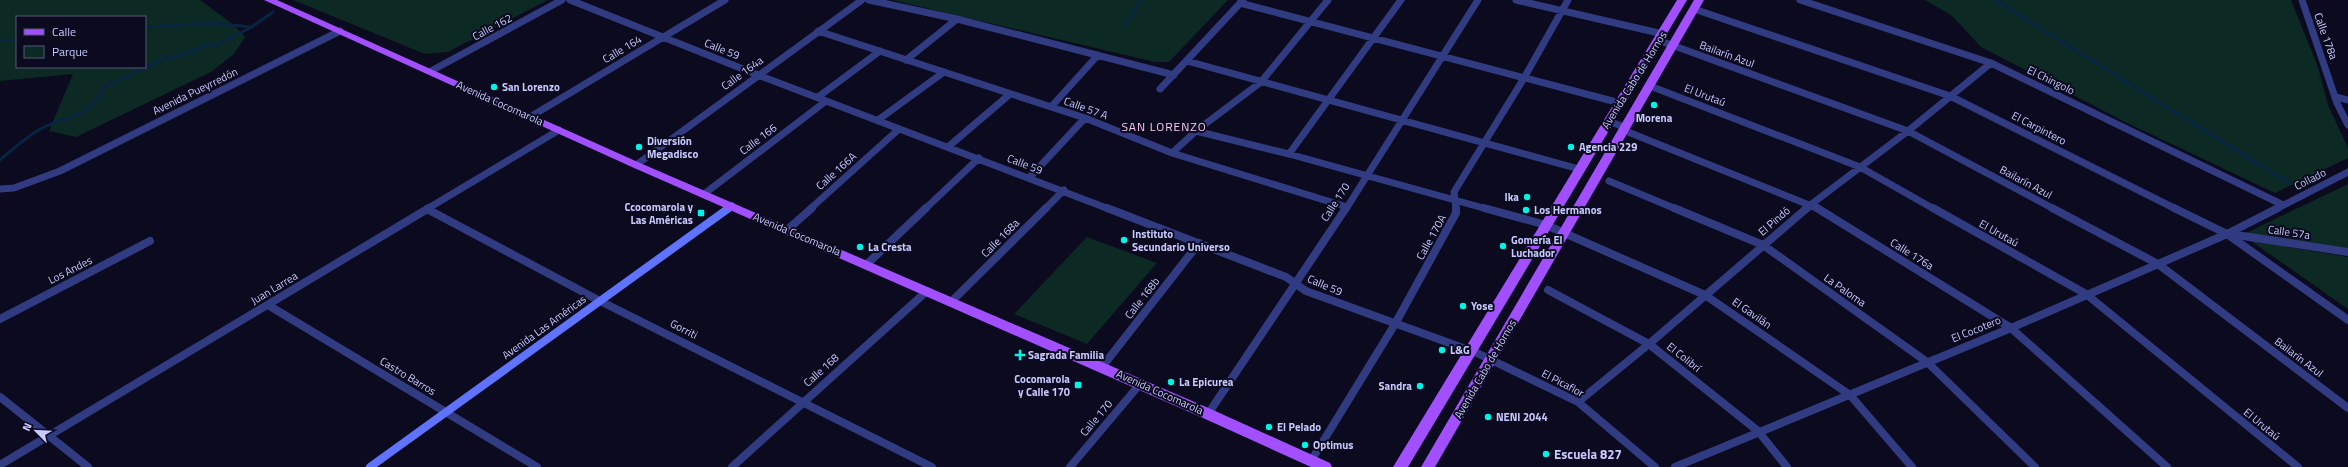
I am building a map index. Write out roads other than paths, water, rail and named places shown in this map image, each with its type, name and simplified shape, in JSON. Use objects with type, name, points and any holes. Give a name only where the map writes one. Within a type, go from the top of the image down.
[{"type":"main road","name":"Avenida Cocomarola","points":[[269,0],[431,71],[636,165],[1102,367],[1325,467]]},
{"type":"main road","name":"Avenida Cabo de Hornos","points":[[1400,467],[1682,0]]},
{"type":"main road","name":"Avenida Cabo de Hornos","points":[[1428,467],[1565,233],[1622,130],[1674,46],[1697,4]]},
{"type":"main road","name":"Avenida Las Américas","points":[[370,467],[732,206]]},
{"type":"street","name":"Calle 162","points":[[431,71],[562,0]]},
{"type":"street","name":"Calle 59","points":[[570,0],[758,75],[1030,177],[1199,243],[1286,278],[1306,290],[1470,351]]},
{"type":"street","name":"Calle 164","points":[[530,117],[724,0]]},
{"type":"street","name":"Calle 164a","points":[[636,165],[862,0]]},
{"type":"street","points":[[869,0],[957,19],[1174,75]]},
{"type":"street","points":[[1172,154],[1196,132],[1261,82],[1311,23],[1328,0]]},
{"type":"street","points":[[1289,154],[1329,100],[1371,39],[1402,0]]},
{"type":"street","name":"Calle 170","points":[[1208,414],[1347,207],[1443,58],[1478,0]]},
{"type":"street","name":"Bailarín Azul","points":[[1516,0],[1562,10],[1661,37],[1674,46],[1908,131],[2158,264],[2348,408]]},
{"type":"street","name":"Calle 170A","points":[[1311,460],[1395,324],[1456,213],[1454,192],[1524,78],[1568,0]]},
{"type":"street","name":"El Chingolo","points":[[1800,0],[1991,63],[2283,205]]},
{"type":"street","name":"Calle 178a","points":[[2302,0],[2336,97],[2348,125]]},
{"type":"street","points":[[1160,89],[1242,1],[1311,23],[1620,103]]},
{"type":"street","name":"El Carpintero","points":[[1697,4],[1950,96],[2227,234],[2348,320]]},
{"type":"street","points":[[906,60],[957,19]]},
{"type":"street","name":"Avenida Pueyrredón","points":[[0,189],[14,188],[60,171],[340,31]]},
{"type":"street","name":"Calle 57 A","points":[[818,32],[1085,118],[1172,154],[1347,207]]},
{"type":"street","points":[[818,97],[880,51]]},
{"type":"street","points":[[1051,107],[1098,55]]},
{"type":"street","points":[[1187,61],[1579,169]]},
{"type":"street","name":"El Pindó","points":[[1578,402],[1649,344],[1811,204],[1908,131],[1991,63]]},
{"type":"street","points":[[878,120],[944,72]]},
{"type":"street","name":"El Urutaú","points":[[1650,86],[1860,167],[2086,294],[2298,467]]},
{"type":"street","points":[[948,147],[1010,94]]},
{"type":"street","points":[[2336,97],[2348,100]]},
{"type":"street","name":"Calle 166","points":[[704,194],[826,101]]},
{"type":"street","points":[[1030,177],[1085,118]]},
{"type":"street","name":"Calle 176a","points":[[1609,121],[1621,126],[1622,130],[1811,204],[2010,328],[2167,467]]},
{"type":"street","name":"Calle 166A","points":[[787,230],[899,129]]},
{"type":"street","name":"Juan Larrea","points":[[0,465],[559,130]]},
{"type":"street","name":"El Gavilán","points":[[1196,132],[1289,154],[1546,224],[1705,295],[1850,395],[1912,467]]},
{"type":"street","points":[[866,265],[979,158]]},
{"type":"street","name":"Collado","points":[[2283,205],[2348,172]]},
{"type":"street","name":"La Paloma","points":[[1609,181],[1763,245],[1927,362],[2035,467]]},
{"type":"street","name":"Calle 168a","points":[[951,302],[1064,190]]},
{"type":"street","name":"El Cocotero","points":[[1675,467],[1758,431],[1850,395],[2010,328],[2227,234],[2283,205]]},
{"type":"street","name":"Gorriti","points":[[427,209],[600,301],[932,467]]},
{"type":"street","name":"Calle 57a","points":[[2227,234],[2348,252]]},
{"type":"street","name":"Los Andes","points":[[0,319],[150,241]]},
{"type":"street","name":"Calle 168b","points":[[1102,367],[1199,243]]},
{"type":"street","name":"El Colibrí","points":[[1548,290],[1649,344],[1758,431],[1787,467]]},
{"type":"street","name":"Calle 168","points":[[732,467],[927,291]]},
{"type":"street","name":"Castro Barros","points":[[268,305],[537,467]]},
{"type":"street","name":"El Picaflor","points":[[1470,351],[1578,402],[1655,467]]},
{"type":"street","name":"Calle 170","points":[[1070,467],[1140,384]]},
{"type":"street","points":[[0,397],[50,435],[88,467]]},
{"type":"waterway","points":[[1124,26],[1141,0]]},
{"type":"waterway","points":[[1995,0],[2289,183]]},
{"type":"waterway","points":[[146,67],[166,58],[176,57],[207,45],[216,45],[250,28],[273,12]]},
{"type":"waterway","points":[[146,27],[214,23],[250,27]]},
{"type":"waterway","points":[[0,41],[16,40]]},
{"type":"waterway","points":[[0,160],[37,131],[84,111],[92,106],[104,87],[145,68]]},
{"type":"place","name":"San Lorenzo","points":[[494,87]]},
{"type":"place","name":"Morena","points":[[1654,105]]},
{"type":"place","name":"Diversión Megadisco","points":[[639,147]]},
{"type":"place","name":"Agencia 229","points":[[1571,147]]},
{"type":"place","name":"Ika","points":[[1527,197]]},
{"type":"place","name":"Los Hermanos","points":[[1526,210]]},
{"type":"place","name":"Ccocomarola y Las Américas","points":[[701,213]]},
{"type":"place","name":"Instituto Secundario Universo","points":[[1124,240]]},
{"type":"place","name":"Gomería El Luchador","points":[[1503,246]]},
{"type":"place","name":"La Cresta","points":[[860,247]]},
{"type":"place","name":"Yose","points":[[1463,306]]},
{"type":"place","name":"L&G","points":[[1442,350]]},
{"type":"place","name":"Sagrada Familia","points":[[1020,355]]},
{"type":"place","name":"La Epicurea","points":[[1171,382]]},
{"type":"place","name":"Cocomarola y Calle 170","points":[[1078,385]]},
{"type":"place","name":"Sandra","points":[[1420,386]]},
{"type":"place","name":"NENI 2044","points":[[1488,417]]},
{"type":"place","name":"El Pelado","points":[[1269,427]]},
{"type":"place","name":"Optimus","points":[[1305,445]]},
{"type":"place","name":"Escuela 827","points":[[1546,454]]},
{"type":"district","name":"SAN LORENZO","points":[[1164,126]]}]
